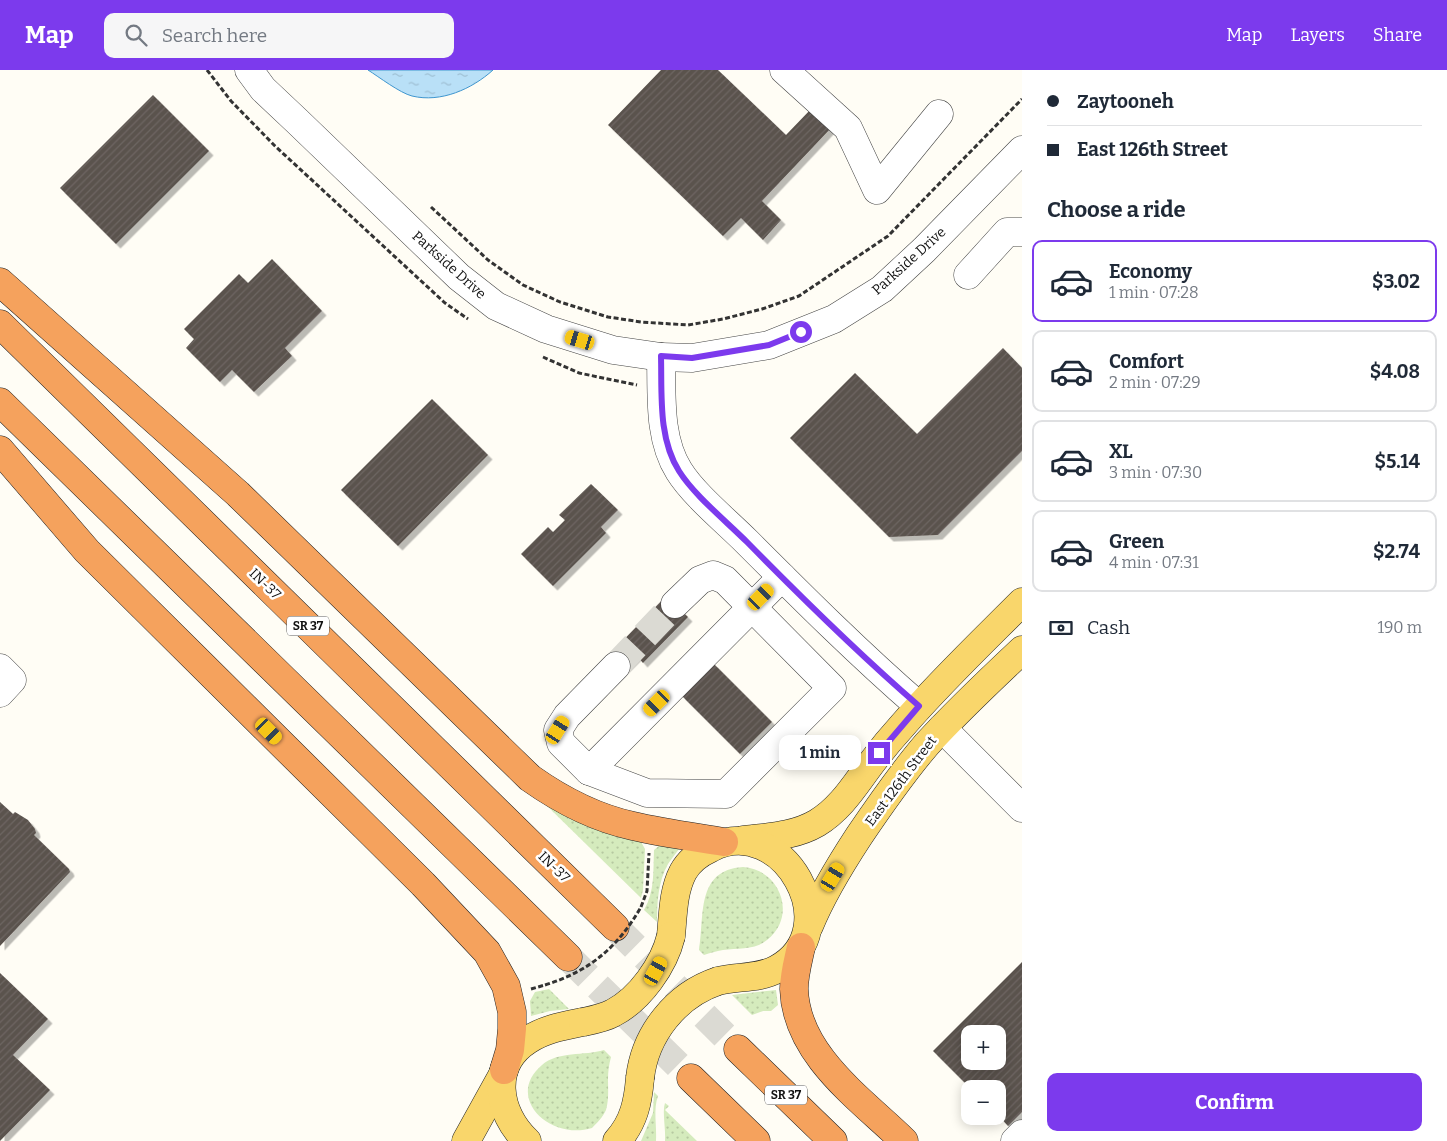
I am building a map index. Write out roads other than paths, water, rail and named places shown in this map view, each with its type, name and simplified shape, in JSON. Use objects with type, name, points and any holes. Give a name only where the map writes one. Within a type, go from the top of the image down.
[{"type":"highway","points":[[0,282],[238,494],[530,778],[568,802],[589,812],[632,826],[734,841]]},
{"type":"highway","name":"IN-37","points":[[0,324],[615,927]]},
{"type":"highway","points":[[0,402],[568,957]]},
{"type":"highway","points":[[0,450],[87,551],[416,877],[486,952],[506,986],[512,1012],[510,1043],[503,1072]]},
{"type":"highway","points":[[804,939],[794,988],[802,1028],[812,1046],[839,1079],[904,1141]]},
{"type":"highway","name":"SR 37","points":[[738,1049],[833,1141]]},
{"type":"highway","points":[[691,1078],[756,1141]]},
{"type":"main road","points":[[466,1141],[511,1057],[528,1041],[552,1028],[583,1022],[614,1012],[639,992],[650,980],[664,956],[671,936],[674,902],[682,873],[694,858],[708,849],[734,841],[791,834],[809,828],[822,820],[850,794],[886,745],[919,706],[1022,602]]},
{"type":"main road","name":"East 126th Street","points":[[804,939],[824,893],[894,787],[942,728],[1022,650]]},
{"type":"main road","points":[[617,1141],[626,1130],[635,1110],[646,1048],[664,1020],[690,995],[702,987],[734,977],[753,976],[771,972],[792,958],[804,939],[808,907],[806,895],[797,875],[784,861],[763,847],[734,841]]},
{"type":"main road","points":[[503,1072],[502,1096],[504,1108],[515,1129],[526,1141]]},
{"type":"street","name":"Parkside Drive","points":[[250,70],[263,89],[459,277],[496,306],[546,329],[613,350],[661,356],[692,358],[769,345],[834,319],[882,289],[924,250],[1022,150]]},
{"type":"street","points":[[784,70],[848,128],[877,190],[939,114]]},
{"type":"street","points":[[968,274],[1007,232],[1022,232]]},
{"type":"street","points":[[661,356],[662,417],[668,445],[679,471],[698,493],[782,577],[919,706]]},
{"type":"street","points":[[616,666],[567,716],[558,730],[561,744],[590,771],[646,793],[726,794],[832,688],[725,580],[713,575],[700,580],[676,604]]},
{"type":"street","points":[[590,771],[782,577]]},
{"type":"street","points":[[0,668],[12,680],[0,693]]},
{"type":"street","points":[[942,728],[1022,808]]},
{"type":"street","points":[[1015,1141],[1022,1134]]},
{"type":"water","points":[[368,70],[493,70],[476,83],[456,93],[434,98],[423,98],[402,92]]},
{"type":"tunnel","points":[[616,666],[675,604]]},
{"type":"tunnel","points":[[615,927],[738,1049]]},
{"type":"tunnel","points":[[568,957],[691,1078]]}]
